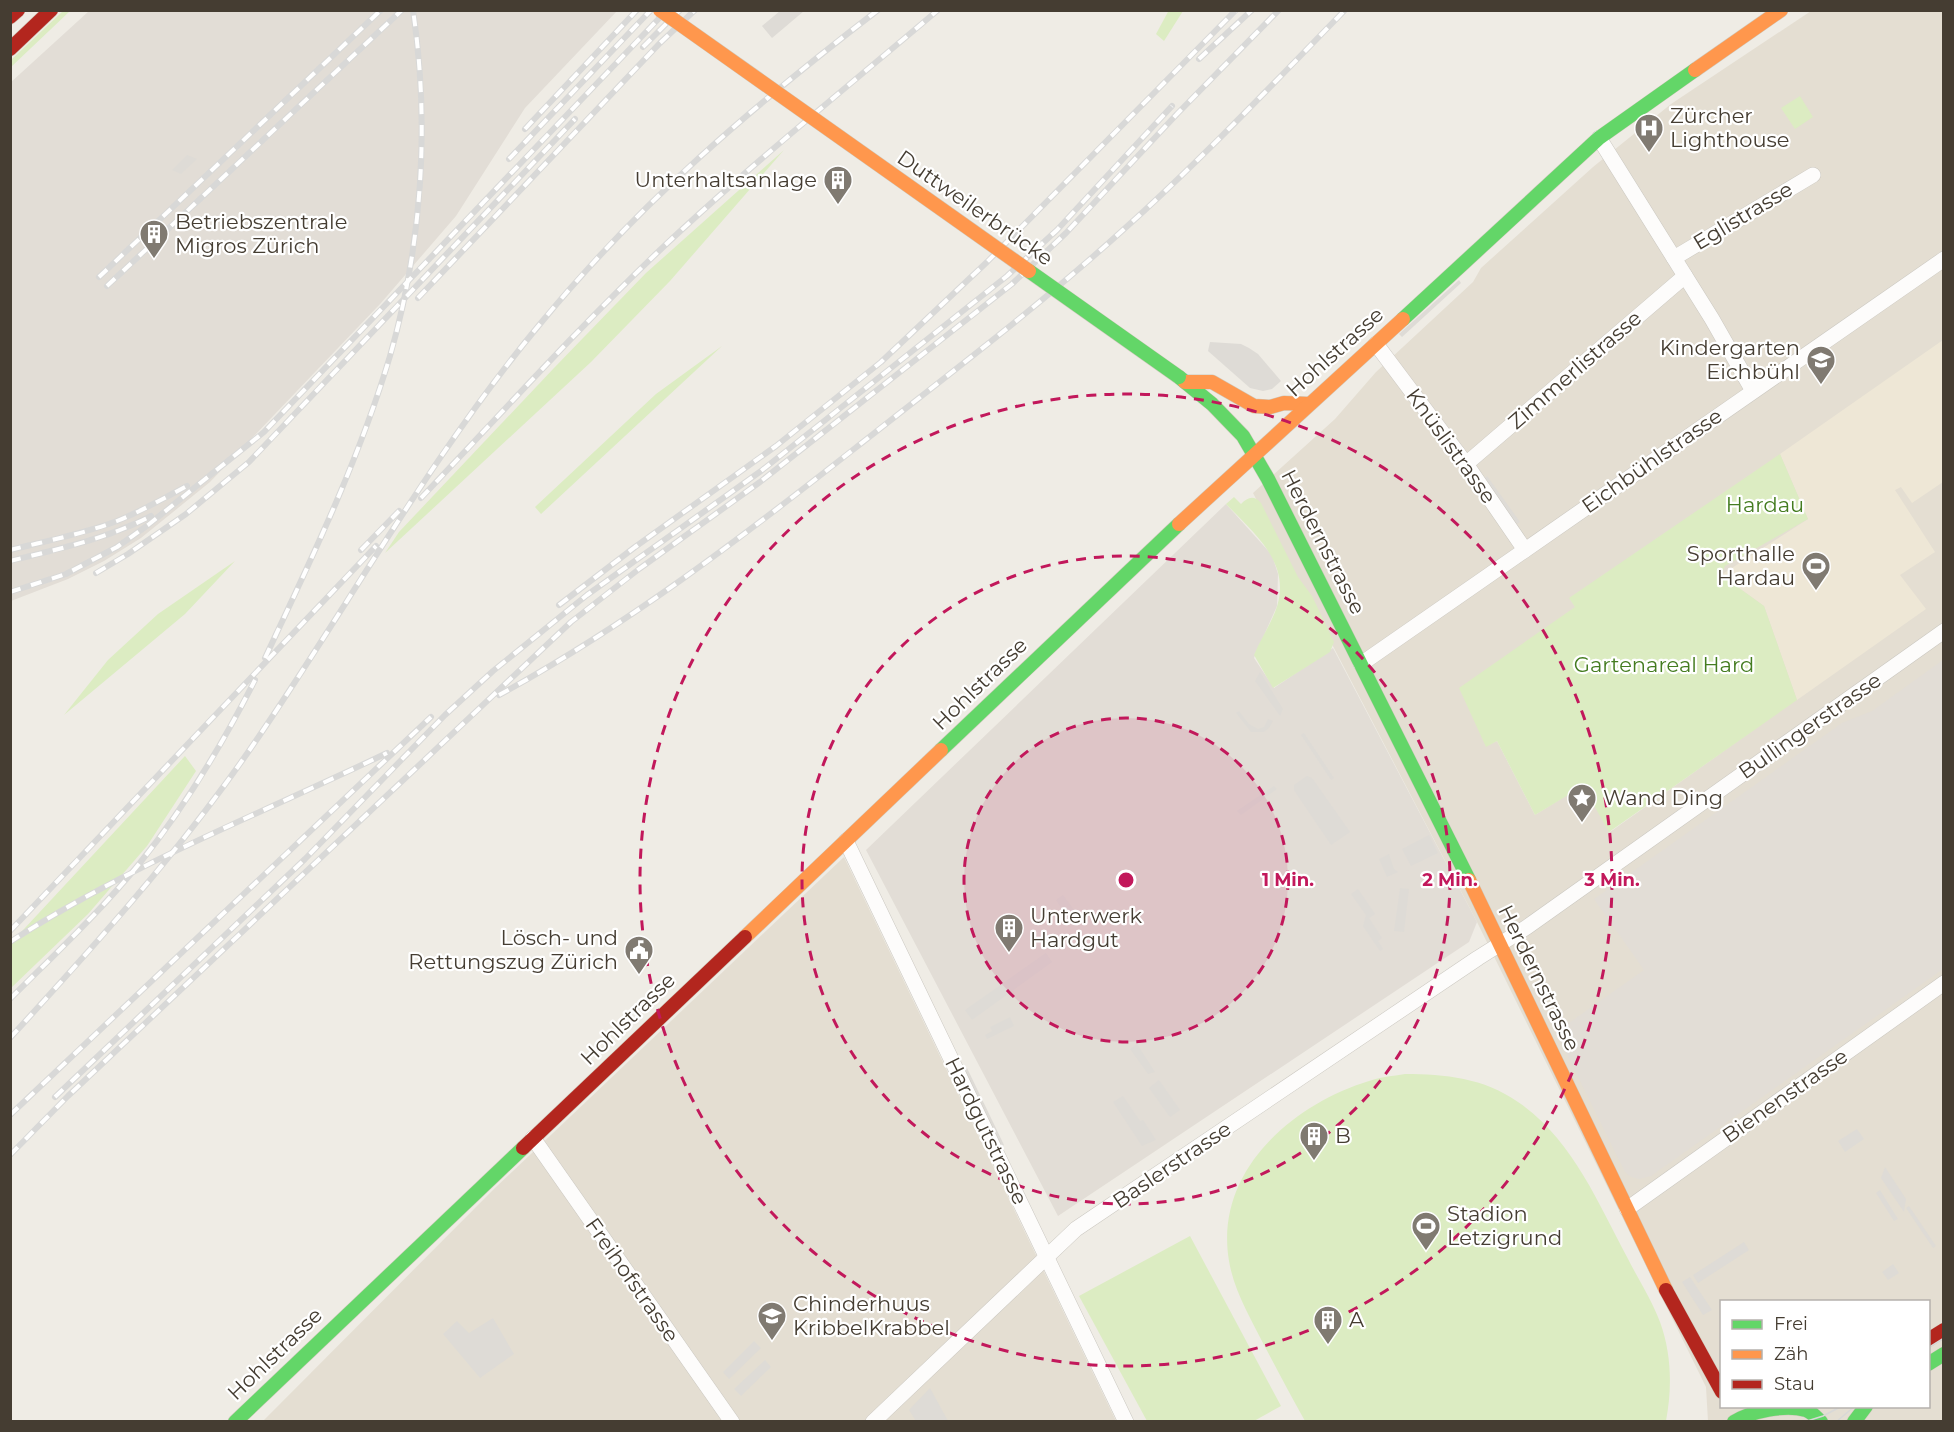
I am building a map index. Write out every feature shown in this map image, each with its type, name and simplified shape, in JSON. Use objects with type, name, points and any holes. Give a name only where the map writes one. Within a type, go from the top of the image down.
[{"type":"street","points":[[10,17],[18,10]]},
{"type":"street","points":[[10,49],[51,10]]},
{"type":"street","name":"Duttweilerbrücke","points":[[660,10],[1182,379],[1238,430],[1254,454]]},
{"type":"street","name":"Hohlstrasse","points":[[235,1422],[1254,454],[1599,138],[1658,94],[1781,10]]},
{"type":"street","name":"Eglistrasse","points":[[1599,138],[1712,319],[1753,391]]},
{"type":"street","name":"Eglistrasse","points":[[1674,258],[1813,175]]},
{"type":"street","name":"Eichbühlstrasse","points":[[1361,664],[1944,259]]},
{"type":"street","name":"Zimmerlistrasse","points":[[1466,464],[1684,276]]},
{"type":"street","name":"Knüslistrasse","points":[[1376,344],[1466,464],[1525,550]]},
{"type":"street","points":[[1182,379],[1212,382],[1254,406],[1270,407],[1284,403],[1310,404]]},
{"type":"street","name":"Herdernstrasse","points":[[1254,454],[1500,944],[1664,1284],[1720,1388]]},
{"type":"street","name":"Bullingerstrasse","points":[[1500,944],[1944,631]]},
{"type":"street","name":"Hardgutstrasse","points":[[846,841],[1126,1422]]},
{"type":"street","name":"Baslerstrasse","points":[[873,1422],[1076,1229],[1500,944]]},
{"type":"street","name":"Bienenstrasse","points":[[1627,1209],[1944,983]]},
{"type":"street","name":"Freihofstrasse","points":[[533,1138],[732,1422]]},
{"type":"street","points":[[1930,1339],[1944,1330]]},
{"type":"street","points":[[1930,1363],[1944,1353]]},
{"type":"street","points":[[1854,1422],[1865,1408]]},
{"type":"street","points":[[1734,1416],[1812,1409],[1821,1422]]},
{"type":"shaded area","points":[[89,11],[617,11],[525,108],[456,216],[381,303],[210,482],[141,538],[104,561],[68,579],[11,601],[10,83]]},
{"type":"shaded area","points":[[780,11],[804,11],[772,38],[762,26]]},
{"type":"shaded area","points":[[1811,11],[1943,11],[1943,1421],[1708,1421],[1706,1387],[1477,922],[1253,493],[1335,419],[1376,372],[1473,282],[1481,268],[1593,167],[1671,104]],"holes":[[[1570,599],[1797,699],[1610,832],[1583,785],[1535,815],[1497,741],[1486,746],[1576,607]]]},
{"type":"shaded area","points":[[187,155],[197,159],[181,174],[172,170]]},
{"type":"shaded area","points":[[1459,280],[1461,283],[1402,337],[1399,334]]},
{"type":"shaded area","points":[[1943,340],[1943,482],[1912,503],[1901,487],[1895,490],[1935,552],[1900,575],[1926,609],[1797,700],[1764,606],[1721,575],[1808,519],[1780,454]]},
{"type":"shaded area","points":[[1210,342],[1241,344],[1249,348],[1258,354],[1281,381],[1272,389],[1263,391],[1250,388],[1208,351]]},
{"type":"shaded area","points":[[1487,476],[1520,522],[1517,524],[1484,479]]},
{"type":"shaded area","points":[[1226,504],[1272,555],[1278,574],[1277,606],[1254,658],[1274,688],[1333,648],[1477,922],[1469,942],[1058,1216],[866,850]]},
{"type":"shaded area","points":[[1943,660],[1943,969],[1651,1176],[1639,1179],[1631,1177],[1625,1172],[1556,1032],[1644,970],[1594,899],[1842,723],[1872,711]]},
{"type":"shaded area","points":[[1260,672],[1283,709],[1280,716],[1255,681]]},
{"type":"shaded area","points":[[1239,711],[1249,724],[1258,729],[1264,727],[1268,719],[1273,721],[1264,732],[1251,732],[1236,713]]},
{"type":"shaded area","points":[[1304,733],[1334,778],[1331,780],[1301,735]]},
{"type":"shaded area","points":[[1307,776],[1312,778],[1350,832],[1331,845],[1294,790],[1294,785]]},
{"type":"shaded area","points":[[1274,786],[1277,789],[1241,815],[1237,811]]},
{"type":"shaded area","points":[[1429,835],[1438,853],[1411,866],[1402,849]]},
{"type":"shaded area","points":[[1389,854],[1394,869],[1398,872],[1387,877],[1379,859]]},
{"type":"shaded area","points":[[844,857],[1116,1421],[262,1422],[495,1188]]},
{"type":"shaded area","points":[[1400,888],[1409,889],[1404,932],[1394,931]]},
{"type":"shaded area","points":[[1358,889],[1375,914],[1369,918],[1382,938],[1378,941],[1383,949],[1380,951],[1363,926],[1366,915],[1351,894]]},
{"type":"shaded area","points":[[1063,895],[1077,914],[1069,920],[1056,900]]},
{"type":"shaded area","points":[[1046,953],[1052,962],[972,1020],[965,1010]]},
{"type":"shaded area","points":[[1010,1017],[1014,1026],[987,1039],[985,1035],[992,1031],[990,1027]]},
{"type":"shaded area","points":[[1137,1044],[1155,1072],[1148,1074],[1130,1049]]},
{"type":"shaded area","points":[[967,1068],[1004,1145],[1001,1147],[964,1070]]},
{"type":"shaded area","points":[[1159,1080],[1180,1110],[1170,1117],[1149,1088]]},
{"type":"shaded area","points":[[1123,1096],[1156,1140],[1142,1146],[1113,1102]]},
{"type":"shaded area","points":[[1857,1129],[1864,1139],[1845,1152],[1838,1141]]},
{"type":"shaded area","points":[[1885,1167],[1906,1199],[1904,1212],[1881,1178]]},
{"type":"shaded area","points":[[1880,1190],[1898,1219],[1894,1221],[1876,1193]]},
{"type":"shaded area","points":[[1909,1206],[1936,1246],[1933,1248],[1906,1208]]},
{"type":"shaded area","points":[[1744,1242],[1749,1250],[1698,1283],[1693,1275]]},
{"type":"shaded area","points":[[1893,1264],[1899,1273],[1888,1280],[1882,1272]]},
{"type":"shaded area","points":[[1690,1277],[1712,1310],[1703,1315],[1682,1282]]},
{"type":"shaded area","points":[[493,1318],[514,1354],[480,1378],[443,1334],[457,1321],[469,1333]]},
{"type":"shaded area","points":[[754,1341],[761,1348],[729,1379],[723,1372]]},
{"type":"shaded area","points":[[765,1360],[771,1367],[741,1396],[734,1389]]},
{"type":"shaded area","points":[[930,1388],[948,1421],[916,1421],[909,1410]]},
{"type":"green space","points":[[1169,10],[1183,11],[1164,41],[1156,34]]},
{"type":"green space","points":[[63,11],[70,11],[11,67],[11,60]]},
{"type":"green space","points":[[1800,96],[1813,117],[1795,129],[1781,108]]},
{"type":"green space","points":[[784,150],[670,281],[591,362],[385,553],[399,532],[646,273]]},
{"type":"green space","points":[[722,346],[541,514],[535,507],[656,394]]},
{"type":"green space","name":"Gartenareal Hard","points":[[1780,454],[1808,519],[1725,566],[1721,575],[1764,606],[1797,700],[1609,832],[1583,786],[1535,815],[1497,741],[1486,747],[1459,688],[1575,607],[1569,598]]},
{"type":"green space","points":[[1234,497],[1241,504],[1251,498],[1261,503],[1298,577],[1312,596],[1334,642],[1330,652],[1273,688],[1254,655],[1275,612],[1280,595],[1279,580],[1275,565],[1259,539],[1226,504]]},
{"type":"green space","points":[[235,561],[185,614],[64,715],[108,660],[158,614]]},
{"type":"green space","points":[[185,756],[196,771],[147,846],[88,914],[11,988],[11,943]]},
{"type":"green space","name":"Stadion Letzigrund","points":[[1405,1074],[1464,1079],[1492,1088],[1518,1102],[1554,1134],[1582,1172],[1594,1193],[1660,1322],[1667,1347],[1670,1372],[1666,1421],[1305,1421],[1249,1315],[1231,1272],[1228,1229],[1234,1199],[1246,1171],[1264,1147],[1286,1125],[1312,1107],[1340,1092],[1373,1080]]},
{"type":"green space","points":[[1190,1236],[1281,1406],[1254,1421],[1147,1421],[1079,1296]]},
{"type":"tram line","points":[[1930,1347],[1944,1338]]},
{"type":"tram line","points":[[1804,1422],[1838,1408]]},
{"type":"tram line","points":[[1836,1422],[1853,1408]]},
{"type":"railway","points":[[99,277],[381,10]]},
{"type":"railway","points":[[107,286],[402,10]]},
{"type":"railway","points":[[265,658],[317,547],[349,471],[378,395],[401,314],[416,228],[422,141],[418,53],[413,10]]},
{"type":"railway","points":[[525,129],[637,10]]},
{"type":"railway","points":[[509,159],[651,10]]},
{"type":"railway","points":[[10,592],[66,574],[117,547],[264,432],[667,10]]},
{"type":"railway","points":[[643,47],[680,10]]},
{"type":"railway","points":[[418,298],[660,43],[695,10]]},
{"type":"railway","points":[[10,1038],[137,896],[197,822],[253,745],[463,425],[540,324],[578,279],[658,196],[742,120],[878,10]]},
{"type":"railway","points":[[421,498],[569,341],[660,250],[763,158],[938,10]]},
{"type":"railway","points":[[559,605],[635,547],[776,446],[881,362],[987,262],[1236,10]]},
{"type":"railway","points":[[1199,59],[1252,10]]},
{"type":"railway","points":[[10,1155],[68,1096],[571,622],[639,569],[760,482],[1012,284],[1066,233],[1177,114],[1279,10]]},
{"type":"railway","points":[[499,695],[592,640],[682,580],[812,482],[1024,315],[1152,204],[1345,10]]},
{"type":"railway","points":[[55,1097],[305,859],[445,715],[493,671],[587,595],[761,471],[1007,276],[1057,230],[1172,106]]},
{"type":"railway","points":[[96,573],[186,514],[249,462],[575,119]]},
{"type":"railway","points":[[10,550],[104,526],[144,509],[187,486]]},
{"type":"railway","points":[[361,550],[399,511]]},
{"type":"railway","points":[[10,561],[100,537],[151,516]]},
{"type":"railway","points":[[10,931],[376,546]]},
{"type":"railway","points":[[10,999],[109,899],[156,842],[202,775],[255,680]]},
{"type":"railway","points":[[10,1115],[431,717]]},
{"type":"railway","points":[[10,942],[55,914],[148,864],[387,753]]},
{"type":"traffic: fast","points":[[1403,319],[1599,138],[1695,70]]},
{"type":"traffic: fast","points":[[1029,271],[1179,377]]},
{"type":"traffic: fast","points":[[1179,377],[1212,404],[1243,436],[1268,479],[1469,880]]},
{"type":"traffic: fast","points":[[941,750],[1179,524]]},
{"type":"traffic: fast","points":[[235,1422],[523,1148]]},
{"type":"traffic: fast","points":[[1930,1363],[1944,1354]]},
{"type":"traffic: fast","points":[[1734,1422],[1759,1412],[1779,1408],[1798,1408],[1808,1411],[1821,1422]]},
{"type":"traffic: fast","points":[[1854,1422],[1864,1408]]},
{"type":"traffic: slow","points":[[660,10],[1029,271]]},
{"type":"traffic: slow","points":[[1695,70],[1781,10]]},
{"type":"traffic: slow","points":[[1179,524],[1403,319]]},
{"type":"traffic: slow","points":[[1185,382],[1212,382],[1254,406],[1270,407],[1284,403],[1309,404]]},
{"type":"traffic: slow","points":[[745,937],[941,750]]},
{"type":"traffic: slow","points":[[1469,880],[1666,1290]]},
{"type":"traffic: jam","points":[[10,17],[18,10]]},
{"type":"traffic: jam","points":[[10,49],[51,10]]},
{"type":"traffic: jam","points":[[523,1148],[745,937]]},
{"type":"traffic: jam","points":[[1666,1290],[1720,1388]]},
{"type":"traffic: jam","points":[[1930,1339],[1944,1330]]},
{"type":"place","name":"Zürcher Lighthouse","points":[[1649,154]]},
{"type":"place","name":"Unterhaltsanlage","points":[[838,206]]},
{"type":"place","name":"Betriebszentrale Migros Zürich","points":[[154,260]]},
{"type":"place","name":"Kindergarten Eichbühl","points":[[1821,386]]},
{"type":"place","name":"Sporthalle Hardau","points":[[1816,592]]},
{"type":"place","name":"Wand Ding","points":[[1582,824]]},
{"type":"place","name":"Unterwerk Hardgut","points":[[1009,954]]},
{"type":"place","name":"Lösch- und Rettungszug Zürich","points":[[639,976]]},
{"type":"place","name":"B","points":[[1314,1162]]},
{"type":"place","name":"Stadion Letzigrund","points":[[1426,1252]]},
{"type":"place","name":"Chinderhuus KribbelKrabbel","points":[[772,1342]]},
{"type":"place","name":"A","points":[[1328,1346]]},
{"type":"park label","name":"Hardau","points":[[1765,505]]}]
